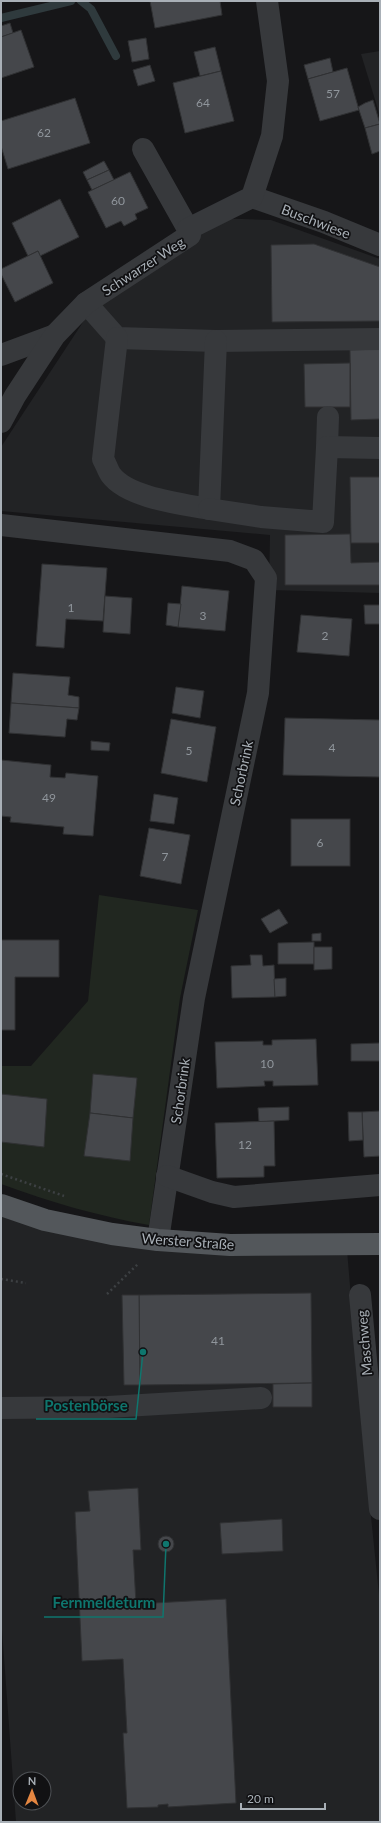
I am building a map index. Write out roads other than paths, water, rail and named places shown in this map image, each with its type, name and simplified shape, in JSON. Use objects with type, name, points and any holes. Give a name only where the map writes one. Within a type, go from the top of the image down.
[{"type":"main road","name":"Werster Straße","points":[[1,1205],[45,1220],[112,1234],[158,1240],[230,1245],[380,1244]]},
{"type":"street","points":[[252,197],[272,136],[278,81],[267,1]]},
{"type":"street","points":[[143,149],[188,229]]},
{"type":"street","name":"Schwarzer Weg","points":[[1,422],[15,396],[55,335],[86,304],[190,235],[188,229],[252,197]]},
{"type":"street","name":"Buschwiese","points":[[252,197],[324,222],[380,245]]},
{"type":"street","points":[[86,304],[117,338],[216,341],[380,339]]},
{"type":"street","points":[[1,355],[55,335]]},
{"type":"street","points":[[117,338],[103,459],[112,476],[126,487],[160,501],[261,517],[323,522],[328,417]]},
{"type":"street","points":[[209,509],[216,341]]},
{"type":"street","points":[[327,447],[380,448]]},
{"type":"street","name":"Schorbrink","points":[[1,525],[230,551],[254,560],[266,578],[258,693],[194,998],[158,1240]]},
{"type":"street","points":[[167,1176],[212,1192],[234,1197],[380,1185]]},
{"type":"street","name":"Maschweg","points":[[360,1295],[375,1404],[380,1509]]},
{"type":"street","points":[[1,1408],[108,1407],[261,1398]]},
{"type":"waterway","points":[[1,18],[71,1]]},
{"type":"waterway","points":[[81,1],[91,9],[116,56]]},
{"type":"place","name":"Postenbörse","points":[[143,1352]]},
{"type":"place","name":"Fernmeldeturm","points":[[166,1544]]}]
